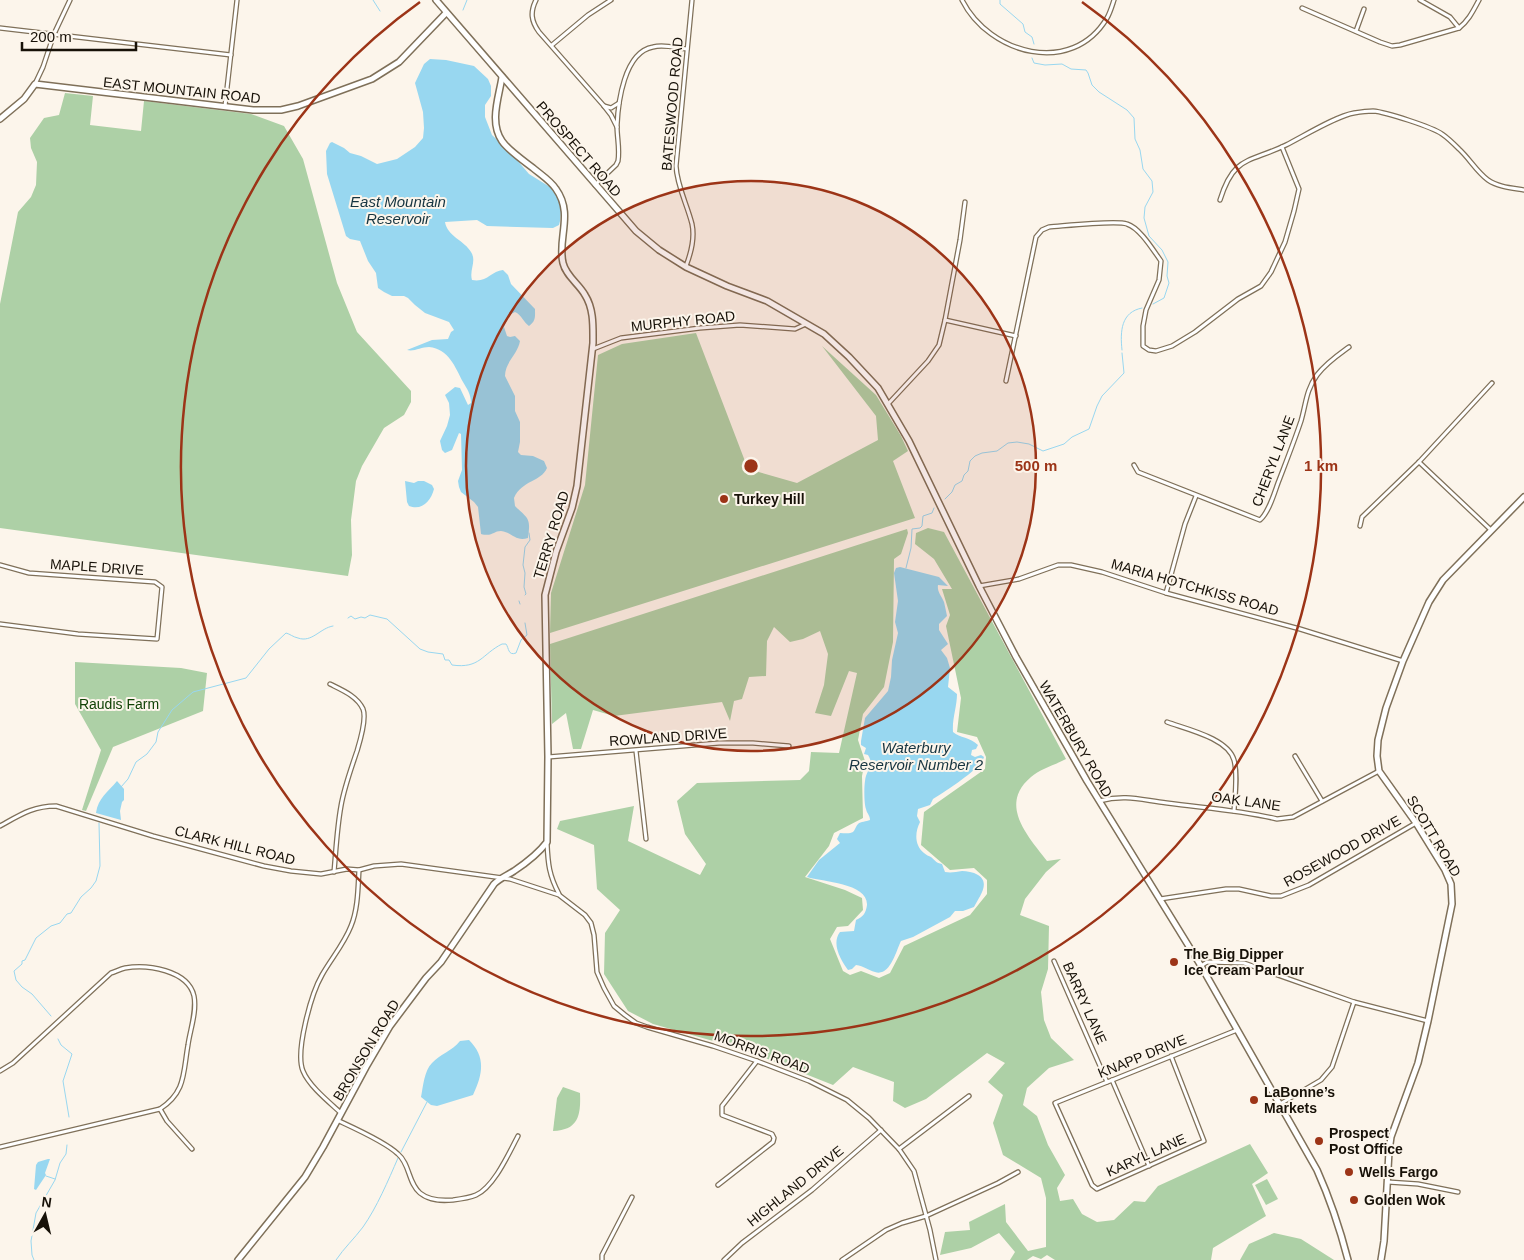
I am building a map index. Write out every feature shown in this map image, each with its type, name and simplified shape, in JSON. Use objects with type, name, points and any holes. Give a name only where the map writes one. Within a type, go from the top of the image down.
[{"type":"main road","name":"PROSPECT ROAD","points":[[437,1],[594,185],[636,231],[659,250],[686,267],[727,286]]},
{"type":"main road","name":"EAST MOUNTAIN ROAD","points":[[35,84],[253,110],[281,110],[298,106],[372,79],[399,62],[446,13]]},
{"type":"main road","name":"TERRY ROAD","points":[[502,77],[495,118],[496,130],[502,142],[556,188],[564,203],[563,263],[568,273],[585,294],[593,321],[592,350],[577,486],[572,508],[556,552],[545,595],[548,757],[547,842]]},
{"type":"main road","points":[[0,120],[24,99],[35,84]]},
{"type":"main road","name":"WATERBURY ROAD","points":[[727,286],[767,301],[824,334],[849,356],[878,388],[909,441],[979,586],[1016,657],[1099,801],[1201,966],[1317,1170],[1329,1197],[1348,1260]]},
{"type":"main road","points":[[1380,771],[1377,756],[1381,725],[1403,661],[1429,602],[1442,580],[1524,497]]},
{"type":"main road","name":"SCOTT ROAD","points":[[1380,771],[1416,823],[1445,870],[1451,884],[1452,895],[1452,904],[1418,1063],[1391,1137],[1381,1260]]},
{"type":"main road","name":"BRONSON ROAD","points":[[238,1260],[304,1177],[323,1148],[390,1026],[426,978],[441,962],[472,915],[500,878],[512,872],[538,853],[547,842]]},
{"type":"street","points":[[35,84],[54,34],[70,0]]},
{"type":"street","points":[[225,107],[236,0]]},
{"type":"street","points":[[536,0],[531,17],[534,25],[604,106],[617,127]]},
{"type":"street","points":[[552,46],[588,15],[610,0]]},
{"type":"street","name":"BATESWOOD ROAD","points":[[686,267],[692,244],[692,224],[678,182],[676,166],[692,0]]},
{"type":"street","points":[[962,0],[974,19],[999,40],[1026,51],[1048,52],[1067,50],[1091,38],[1108,18],[1114,0]]},
{"type":"street","points":[[1420,0],[1450,17],[1459,28]]},
{"type":"street","points":[[1302,8],[1392,46],[1459,28],[1472,15],[1479,0]]},
{"type":"street","points":[[1356,32],[1364,9]]},
{"type":"street","points":[[0,28],[230,55]]},
{"type":"street","points":[[594,185],[618,161],[617,127],[619,103],[627,72],[632,62],[643,51],[651,47],[662,46],[687,49]]},
{"type":"street","points":[[604,106],[611,108],[619,103]]},
{"type":"street","points":[[1220,200],[1228,180],[1238,166],[1250,159],[1282,147],[1353,113],[1374,111],[1416,123],[1441,133],[1462,151],[1488,180],[1503,186],[1524,190]]},
{"type":"street","points":[[1006,381],[1036,237],[1042,230],[1049,227],[1126,223],[1136,229],[1161,261],[1159,280],[1146,310],[1143,326],[1143,346],[1149,350],[1156,351],[1172,346],[1196,332],[1238,299],[1261,286],[1271,272],[1285,242],[1298,189],[1282,147]]},
{"type":"street","points":[[888,404],[928,361],[938,345],[946,320],[965,202]]},
{"type":"street","points":[[946,320],[1016,336]]},
{"type":"street","name":"MURPHY ROAD","points":[[592,350],[621,338],[700,328],[740,325],[795,329],[806,324]]},
{"type":"street","name":"CHERYL LANE","points":[[1134,464],[1138,472],[1260,520],[1263,517],[1297,434],[1307,392],[1316,376],[1328,363],[1349,347]]},
{"type":"street","points":[[1360,526],[1362,516],[1419,462],[1492,383]]},
{"type":"street","points":[[1419,462],[1491,530]]},
{"type":"street","points":[[1166,593],[1185,524],[1196,496]]},
{"type":"street","name":"MAPLE DRIVE","points":[[0,565],[29,573],[155,582],[162,587],[157,639],[78,634],[0,624]]},
{"type":"street","name":"MARIA HOTCHKISS ROAD","points":[[979,586],[1019,579],[1058,565],[1064,565],[1102,572],[1166,593],[1300,629],[1403,661]]},
{"type":"street","points":[[330,684],[350,695],[364,710],[359,743],[341,804],[334,872]]},
{"type":"street","points":[[1167,722],[1217,740],[1231,753],[1235,769],[1234,811]]},
{"type":"street","name":"ROWLAND DRIVE","points":[[548,757],[719,743],[790,746]]},
{"type":"street","points":[[636,751],[646,839]]},
{"type":"street","points":[[1295,756],[1322,801]]},
{"type":"street","name":"OAK LANE","points":[[1099,801],[1114,797],[1135,797],[1277,819],[1293,817],[1380,771]]},
{"type":"street","name":"CLARK HILL ROAD","points":[[0,826],[27,811],[44,806],[56,806],[153,836],[264,866],[321,874],[347,869],[359,870],[374,866],[401,864],[510,879],[559,895]]},
{"type":"street","name":"ROSEWOOD DRIVE","points":[[1159,899],[1226,889],[1239,889],[1271,896],[1281,896],[1309,885],[1416,823]]},
{"type":"street","name":"TERRY ROAD","points":[[547,842],[551,879],[559,895]]},
{"type":"street","points":[[340,1114],[303,1073],[300,1063],[300,1052],[315,989],[352,924],[359,870]]},
{"type":"street","name":"MORRIS ROAD","points":[[559,895],[585,915],[591,923],[594,935],[597,972],[614,1006],[625,1015],[636,1023],[647,1027],[713,1046],[809,1081],[840,1096],[860,1110],[881,1130],[899,1149],[914,1171],[920,1189],[936,1260]]},
{"type":"street","name":"BARRY LANE","points":[[1054,961],[1107,1082]]},
{"type":"street","points":[[1201,966],[1207,962],[1244,963],[1354,1002],[1428,1021]]},
{"type":"street","points":[[0,1071],[12,1063],[111,973],[124,968],[136,967],[164,970],[180,977],[189,985],[194,995],[194,1010],[181,1086],[171,1101],[160,1109],[0,1147]]},
{"type":"street","points":[[1280,1104],[1321,1080],[1332,1068],[1354,1002]]},
{"type":"street","name":"KNAPP DRIVE","points":[[1097,1189],[1092,1185],[1055,1103],[1237,1030]]},
{"type":"street","name":"KARYL LANE","points":[[1097,1189],[1204,1141],[1171,1056]]},
{"type":"street","points":[[718,1185],[773,1142],[772,1134],[722,1115],[721,1111],[722,1106],[757,1061]]},
{"type":"street","points":[[1112,1080],[1148,1166]]},
{"type":"street","points":[[899,1149],[969,1096]]},
{"type":"street","points":[[160,1109],[167,1121],[192,1149]]},
{"type":"street","points":[[337,1120],[400,1155],[414,1187],[421,1194],[436,1201],[464,1198],[483,1191],[490,1184],[518,1136]]},
{"type":"street","name":"HIGHLAND DRIVE","points":[[724,1260],[742,1243],[812,1190],[881,1130]]},
{"type":"street","points":[[842,1260],[886,1230],[902,1222],[926,1216],[1018,1172]]},
{"type":"street","points":[[1387,1182],[1418,1184],[1458,1192]]},
{"type":"street","points":[[602,1260],[602,1255],[632,1196]]},
{"type":"green space","points":[[65,93],[93,96],[90,125],[141,131],[144,101],[251,114],[284,126],[303,159],[337,283],[357,332],[411,391],[411,402],[404,415],[384,428],[362,466],[356,481],[351,520],[352,555],[348,576],[0,528],[0,304],[18,212],[31,197],[36,185],[37,162],[31,148],[30,138],[44,118],[59,115]]},
{"type":"green space","points":[[696,333],[748,469],[797,483],[878,440],[876,416],[822,346],[876,395],[901,436],[908,451],[893,461],[915,518],[550,633],[551,593],[585,485],[598,355],[622,344]]},
{"type":"green space","points":[[928,528],[944,532],[1066,759],[1043,769],[1031,777],[1021,788],[1017,798],[1020,820],[1032,841],[1047,861],[1061,859],[1046,872],[1025,899],[1020,915],[1049,926],[1048,969],[1041,992],[1044,1020],[1051,1038],[1074,1060],[1049,1068],[1027,1088],[1023,1105],[1037,1116],[1048,1145],[1065,1175],[1057,1188],[1060,1201],[1073,1199],[1082,1214],[1097,1222],[1114,1220],[1134,1201],[1145,1202],[1158,1186],[1250,1144],[1268,1173],[1252,1184],[1266,1216],[1213,1248],[1211,1260],[1055,1260],[1047,1255],[1041,1259],[1033,1256],[1027,1260],[1010,1260],[1015,1252],[999,1233],[971,1248],[940,1255],[945,1232],[970,1230],[969,1222],[1005,1204],[1006,1222],[1028,1251],[1046,1247],[1046,1198],[1041,1178],[1003,1155],[993,1123],[1003,1095],[988,1082],[1005,1063],[987,1053],[926,1099],[905,1108],[893,1101],[894,1082],[853,1067],[833,1085],[745,1050],[653,1024],[628,1011],[604,974],[605,933],[620,910],[597,889],[594,845],[557,829],[560,821],[634,806],[628,841],[700,875],[706,864],[685,834],[677,801],[697,783],[800,780],[809,771],[811,752],[839,753],[857,673],[849,671],[831,716],[815,713],[824,685],[828,654],[820,631],[803,639],[790,642],[774,627],[767,641],[766,676],[749,677],[742,699],[734,701],[730,721],[722,702],[614,716],[593,710],[581,749],[573,749],[566,713],[552,724],[550,644],[907,529],[908,533],[901,554],[894,559],[893,642],[884,687],[863,714],[858,740],[865,761],[862,776],[863,818],[834,833],[829,846],[805,877],[845,890],[862,898],[863,910],[848,926],[837,927],[830,939],[843,971],[850,975],[861,971],[879,978],[890,973],[904,946],[970,915],[987,894],[987,880],[974,868],[950,870],[921,845],[924,812],[985,769],[986,757],[977,737],[957,732],[961,698],[946,626],[950,615],[942,589],[952,589],[934,559],[915,544],[916,533]]},
{"type":"green space","name":"Raudis Farm","points":[[75,662],[181,668],[207,673],[203,711],[113,747],[86,811],[82,810],[101,750],[75,704]]},
{"type":"green space","points":[[563,1087],[580,1093],[580,1108],[573,1125],[553,1131],[557,1098]]},
{"type":"green space","points":[[1267,1179],[1278,1199],[1266,1205],[1255,1185]]},
{"type":"green space","points":[[1274,1233],[1301,1239],[1334,1260],[1240,1260],[1249,1244]]},
{"type":"water","name":"East Mountain Reservoir","points":[[430,59],[446,60],[474,66],[488,79],[491,86],[491,96],[485,105],[485,117],[492,135],[529,174],[550,187],[558,198],[561,209],[559,225],[553,228],[487,226],[477,220],[445,222],[449,231],[473,255],[472,280],[481,280],[503,270],[508,275],[511,284],[535,309],[534,321],[529,326],[515,312],[509,315],[504,327],[507,336],[515,336],[520,341],[507,366],[505,376],[515,396],[515,411],[520,422],[518,452],[521,455],[533,456],[544,461],[547,468],[544,473],[517,492],[514,498],[515,506],[526,516],[529,522],[528,538],[524,539],[501,531],[488,535],[481,534],[478,507],[461,492],[459,487],[458,481],[462,470],[461,434],[459,433],[452,450],[445,453],[442,450],[440,441],[450,415],[449,403],[445,395],[455,387],[460,388],[468,405],[471,403],[470,394],[454,365],[442,351],[429,347],[407,350],[432,340],[448,339],[454,330],[449,322],[425,313],[408,298],[392,296],[378,288],[376,273],[368,261],[360,241],[346,236],[327,174],[326,151],[332,142],[350,153],[377,164],[397,159],[415,147],[423,138],[424,128],[423,112],[415,83],[424,64]]},
{"type":"water","points":[[405,481],[414,483],[424,481],[432,485],[434,489],[431,497],[422,506],[409,506]]},
{"type":"water","name":"Waterbury Reservoir Number 2","points":[[900,567],[939,577],[948,586],[938,585],[947,616],[939,624],[939,630],[948,644],[941,650],[947,658],[950,668],[948,687],[957,694],[953,732],[972,740],[978,745],[976,749],[972,750],[971,755],[975,757],[981,755],[984,757],[976,768],[933,799],[930,805],[918,809],[917,816],[920,822],[916,834],[918,846],[925,854],[942,864],[945,872],[964,871],[974,873],[982,878],[984,886],[974,907],[963,911],[955,911],[950,917],[913,937],[901,941],[892,962],[885,971],[880,973],[856,965],[848,970],[838,952],[836,942],[840,932],[854,931],[856,920],[866,910],[865,898],[853,888],[807,877],[819,860],[840,843],[837,839],[840,833],[852,833],[859,823],[870,820],[865,807],[864,791],[871,762],[868,755],[864,754],[866,748],[861,745],[861,741],[865,718],[888,691],[898,633],[895,622],[898,601],[894,573],[896,568]]},
{"type":"water","points":[[117,781],[124,789],[124,800],[120,811],[121,820],[96,813],[101,799]]},
{"type":"water","points":[[469,1040],[478,1053],[481,1066],[481,1073],[473,1095],[437,1106],[431,1105],[421,1097],[424,1079],[429,1066],[460,1041]]},
{"type":"water","points":[[50,1159],[46,1175],[36,1190],[34,1189],[36,1165],[38,1162]]},
{"type":"waterway","points":[[373,0],[380,11]]},
{"type":"waterway","points":[[463,10],[467,0]]},
{"type":"waterway","points":[[1000,0],[1000,4],[1023,24],[1025,32],[1032,37],[1034,44]]},
{"type":"waterway","points":[[1032,58],[1034,63],[1045,65],[1062,64],[1071,69],[1086,70],[1092,85],[1099,92],[1127,110],[1134,118],[1135,139],[1140,150],[1143,169],[1152,181],[1153,192],[1145,207],[1144,218],[1149,236],[1162,250],[1168,262],[1167,276],[1169,283],[1164,298],[1153,304]]},
{"type":"waterway","points":[[1122,350],[1121,336],[1123,323],[1135,310],[1142,308]]},
{"type":"waterway","points":[[945,499],[952,492],[955,485],[962,481],[968,471],[970,461],[975,456],[997,451],[1008,443],[1017,442],[1029,444],[1043,451],[1064,444],[1072,437],[1089,429],[1102,396],[1124,373],[1122,353]]},
{"type":"waterway","points":[[906,568],[911,548],[912,529],[920,528],[923,516],[932,513],[934,508]]},
{"type":"waterway","points":[[525,595],[523,565],[525,547],[530,540],[529,533]]},
{"type":"waterway","points":[[348,618],[351,616],[355,619],[365,618],[370,615],[387,619],[420,649],[443,654],[445,660],[449,660],[452,665],[461,666],[475,663],[502,644],[506,644],[511,653],[516,653],[521,640],[527,635],[525,623]]},
{"type":"waterway","points":[[121,787],[128,779],[136,762],[147,754],[156,742],[158,732],[172,710],[193,692],[246,678],[269,649],[286,633],[298,638],[308,639],[333,626]]},
{"type":"waterway","points":[[51,1016],[32,994],[16,980],[14,971],[25,960],[36,938],[51,926],[60,923],[67,914],[71,913],[81,897],[96,881],[100,866],[99,823]]},
{"type":"waterway","points":[[58,1039],[61,1045],[72,1054],[63,1081],[69,1117]]},
{"type":"waterway","points":[[401,1152],[427,1102]]},
{"type":"waterway","points":[[34,1260],[31,1241],[36,1213],[55,1180],[60,1163],[66,1154],[67,1145]]},
{"type":"waterway","points":[[336,1260],[368,1219],[382,1194],[398,1158]]},
{"type":"waterway","points":[[46,1176],[55,1179]]},
{"type":"place","name":"Turkey Hill","points":[[724,499]]},
{"type":"place","name":"The Big Dipper Ice Cream Parlour","points":[[1174,962]]},
{"type":"place","name":"LaBonne’s Markets","points":[[1254,1100]]},
{"type":"place","name":"Prospect Post Office","points":[[1319,1141]]},
{"type":"place","name":"Wells Fargo","points":[[1349,1172]]},
{"type":"place","name":"Golden Wok","points":[[1354,1200]]}]
